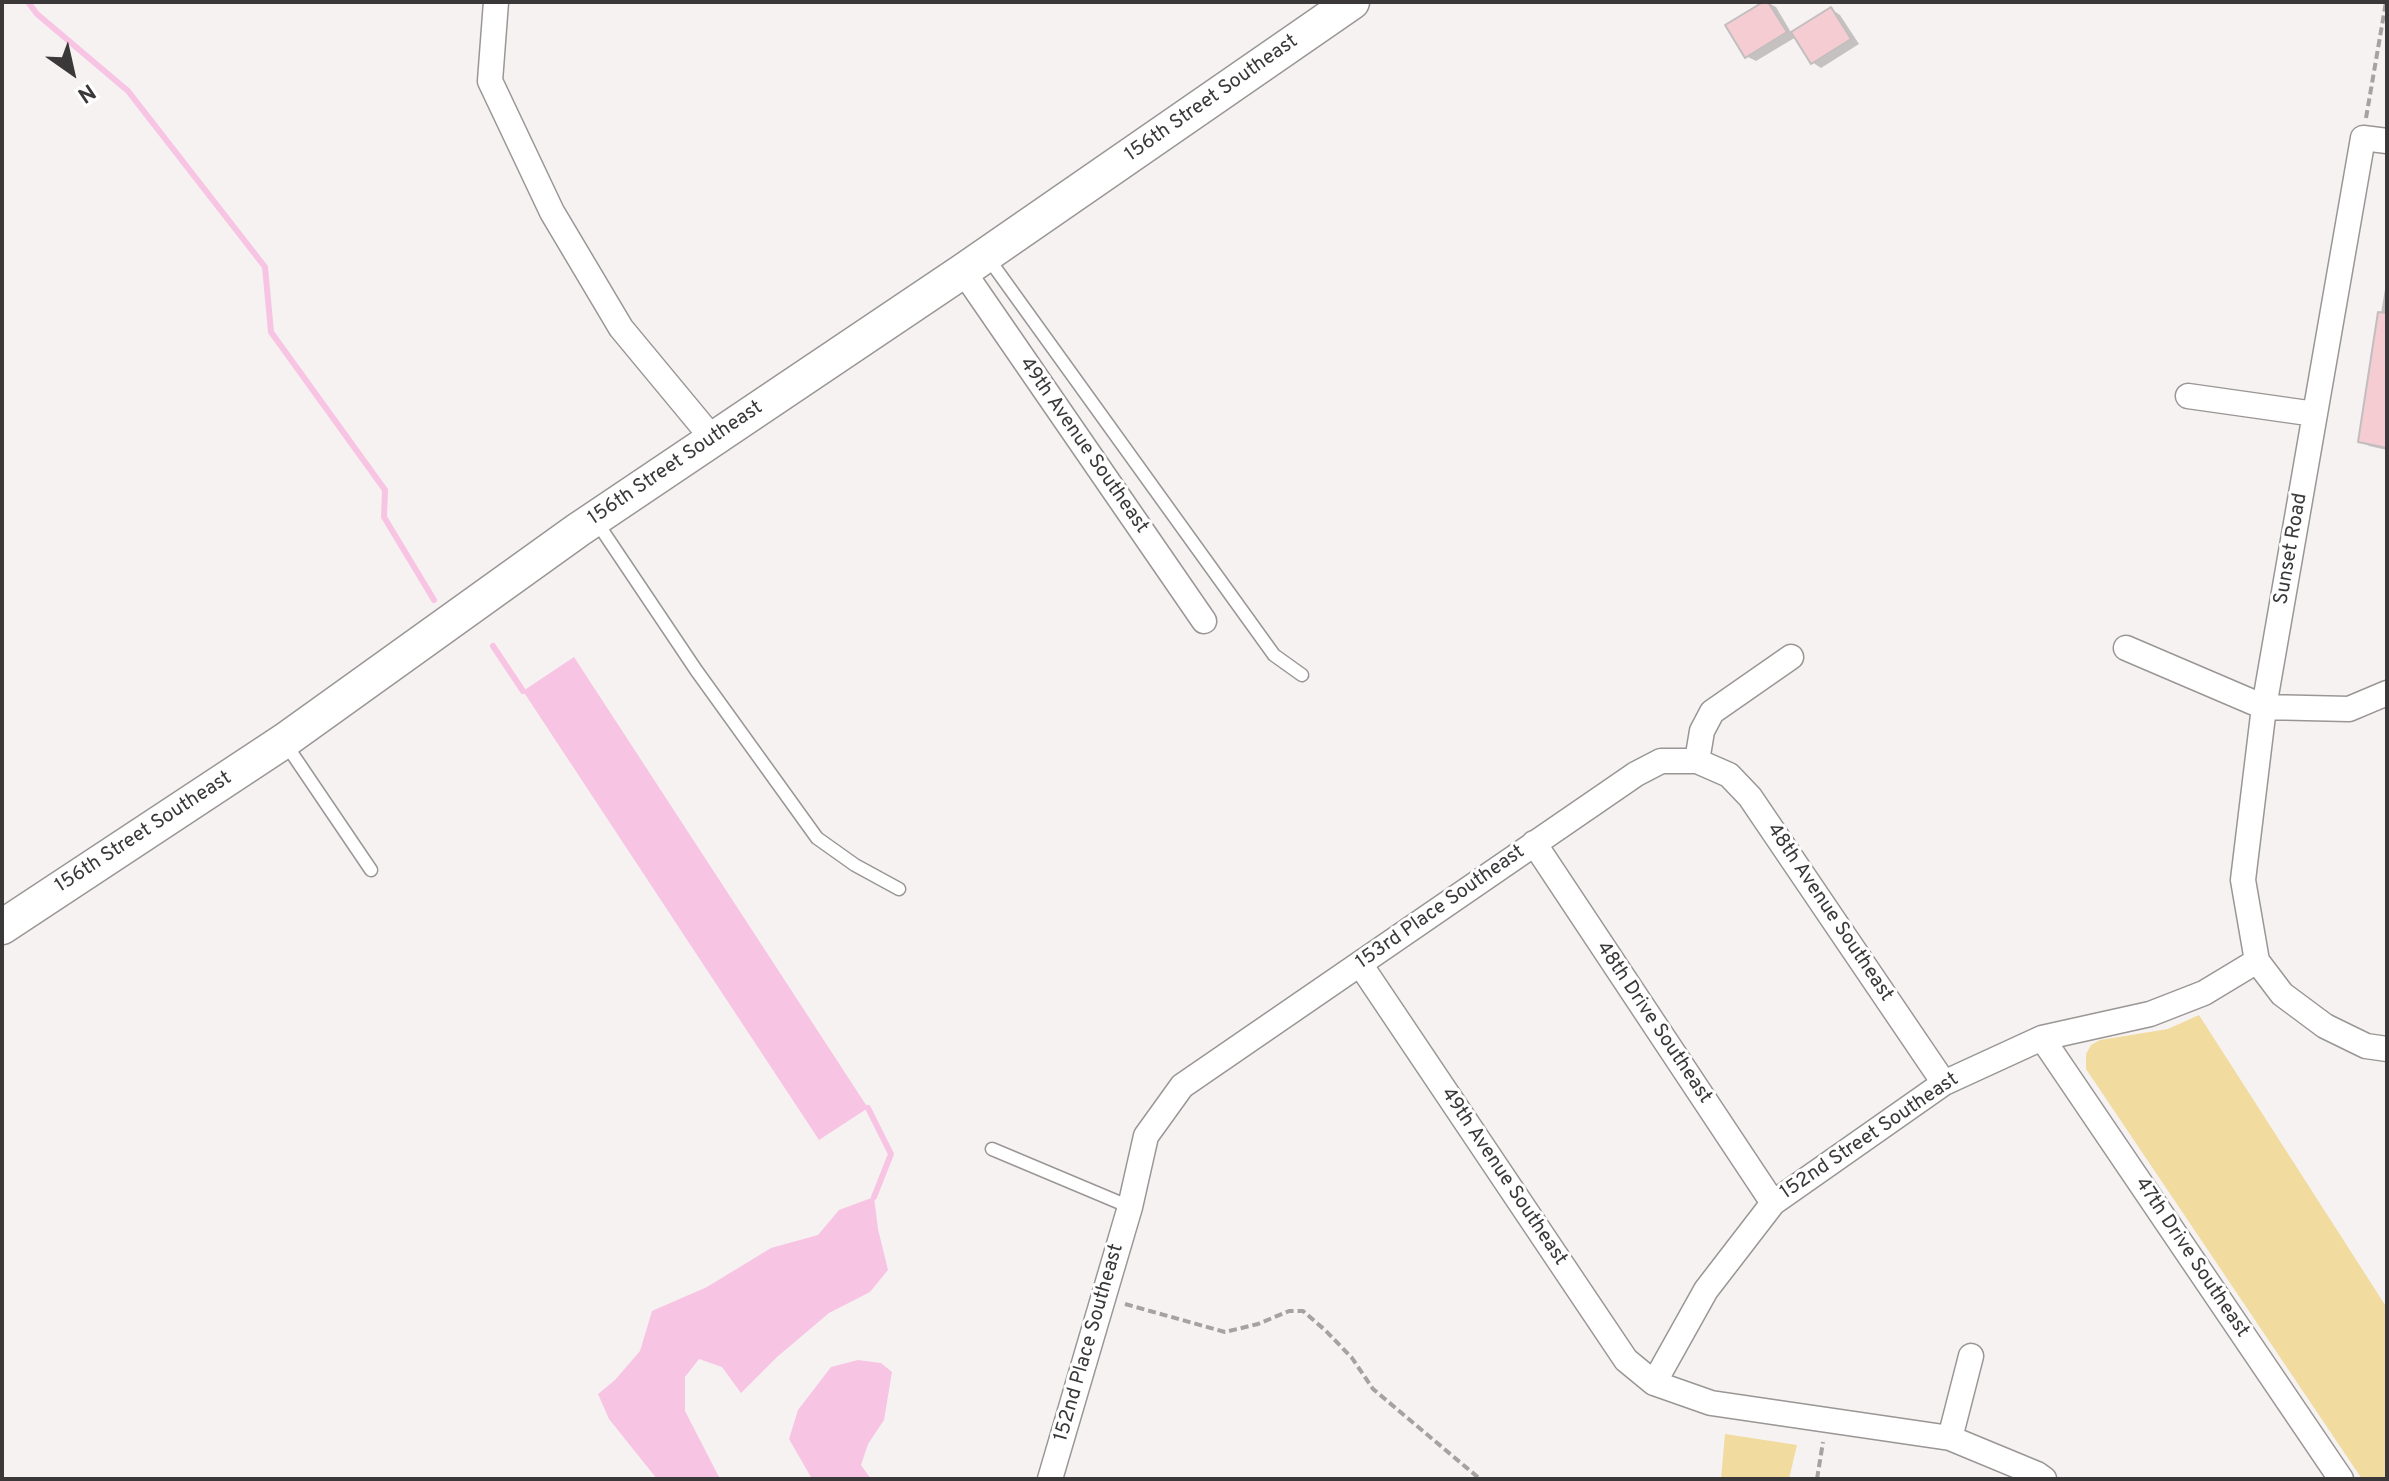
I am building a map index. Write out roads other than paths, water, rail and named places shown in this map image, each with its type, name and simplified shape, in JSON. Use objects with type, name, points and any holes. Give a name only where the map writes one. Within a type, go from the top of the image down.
[{"type":"street","points":[[496,2],[490,81],[552,212],[621,328],[713,439]]},
{"type":"street","name":"156th Street Southeast","points":[[2,927],[284,741],[594,519],[974,263],[1352,2]]},
{"type":"street","name":"Sunset Road","points":[[2257,961],[2243,880],[2264,707],[2315,414],[2375,140]]},
{"type":"street","name":"49th Avenue Southeast","points":[[974,263],[1204,621]]},
{"type":"street","points":[[2188,396],[2315,414]]},
{"type":"street","points":[[2126,648],[2264,707],[2349,709],[2387,693]]},
{"type":"street","points":[[1697,761],[1702,731],[1712,712],[1791,657]]},
{"type":"street","name":"153rd Place Southeast","points":[[1130,1207],[1146,1136],[1182,1086],[1636,774],[1661,761],[1697,761]]},
{"type":"street","name":"48th Avenue Southeast","points":[[1697,761],[1729,775],[1750,797],[1944,1083]]},
{"type":"street","name":"48th Drive Southeast","points":[[1534,843],[1773,1203]]},
{"type":"street","points":[[2257,961],[2282,994],[2325,1026],[2366,1046],[2387,1049]]},
{"type":"street","name":"152nd Street Southeast","points":[[1654,1383],[1706,1290],[1773,1203],[1944,1083],[2042,1038],[2150,1014],[2204,993],[2257,961]]},
{"type":"street","name":"49th Avenue Southeast","points":[[1360,964],[1626,1360],[1654,1383]]},
{"type":"street","name":"47th Drive Southeast","points":[[2042,1038],[2341,1479]]},
{"type":"street","name":"152nd Place Southeast","points":[[1056,1477],[1130,1207]]},
{"type":"street","points":[[1950,1438],[1971,1356]]},
{"type":"street","points":[[1654,1383],[1711,1403],[1950,1438],[2044,1479]]},
{"type":"lane","points":[[974,263],[1274,655],[1302,675]]},
{"type":"lane","points":[[594,519],[696,670],[817,838],[855,865],[899,889]]},
{"type":"lane","points":[[284,741],[371,870]]},
{"type":"lane","points":[[992,1149],[1130,1207]]},
{"type":"waterway","points":[[28,2],[37,14],[128,91],[265,267],[271,332],[385,490],[384,517],[434,600]]},
{"type":"waterway","points":[[493,646],[523,691]]},
{"type":"waterway","points":[[868,1108],[891,1154],[874,1197]]}]
